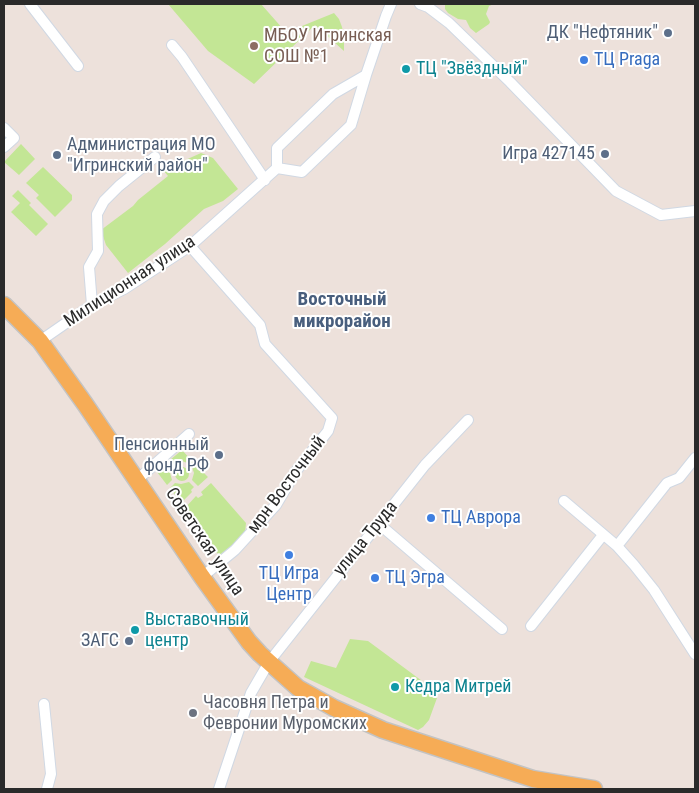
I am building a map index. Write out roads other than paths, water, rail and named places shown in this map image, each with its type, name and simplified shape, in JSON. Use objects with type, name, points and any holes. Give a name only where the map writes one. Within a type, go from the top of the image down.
[{"type":"main road","name":"Советская улица","points":[[4,305],[40,341],[202,577],[249,642],[298,688],[334,708],[383,730],[533,779],[594,789]]},
{"type":"street","points":[[30,4],[78,66]]},
{"type":"street","points":[[366,75],[333,94],[277,148],[277,168],[302,172],[351,125],[391,4]]},
{"type":"street","points":[[420,4],[428,7],[449,23],[510,82],[616,191],[661,215],[695,211]]},
{"type":"street","points":[[172,45],[264,180]]},
{"type":"street","points":[[4,128],[14,138],[4,147]]},
{"type":"street","points":[[92,305],[89,267],[98,251],[97,214],[104,201],[119,186],[155,157]]},
{"type":"street","name":"Милиционная улица","points":[[40,341],[92,305],[124,290],[190,246],[277,168]]},
{"type":"street","name":"мрн Восточный","points":[[190,246],[260,326],[265,344],[332,418],[328,432],[296,471],[276,505],[235,550],[202,577]]},
{"type":"street","name":"улица Труда","points":[[219,789],[252,693],[269,662],[425,465],[468,420]]},
{"type":"street","points":[[137,480],[190,434]]},
{"type":"street","points":[[617,546],[667,483],[679,478],[695,458]]},
{"type":"street","points":[[564,501],[617,546],[654,590],[695,654]]},
{"type":"street","points":[[379,524],[502,629]]},
{"type":"street","points":[[531,626],[603,535]]},
{"type":"street","points":[[44,704],[51,774],[47,789]]},
{"type":"place","name":"ДК \"Нефтяник\"","points":[[668,33]]},
{"type":"place","name":"МБОУ Игринская СОШ №1","points":[[254,46]]},
{"type":"place","name":"ТЦ Praga","points":[[584,60]]},
{"type":"place","name":"ТЦ \"Звёздный\"","points":[[406,69]]},
{"type":"place","name":"Игра 427145","points":[[605,154]]},
{"type":"place","name":"Администрация МО \"Игринский район\"","points":[[57,155]]},
{"type":"place","name":"Пенсионный фонд РФ","points":[[219,455]]},
{"type":"place","name":"ТЦ Аврора","points":[[431,518]]},
{"type":"place","name":"ТЦ Игра Центр","points":[[289,555]]},
{"type":"place","name":"ТЦ Эгра","points":[[375,578]]},
{"type":"place","name":"Выставочный центр","points":[[135,630]]},
{"type":"place","name":"ЗАГС","points":[[129,641]]},
{"type":"place","name":"Кедра Митрей","points":[[395,687]]},
{"type":"place","name":"Часовня Петра и Февронии Муромских","points":[[193,713]]},
{"type":"district","name":"Восточный микрорайон","points":[[342,311]]}]
